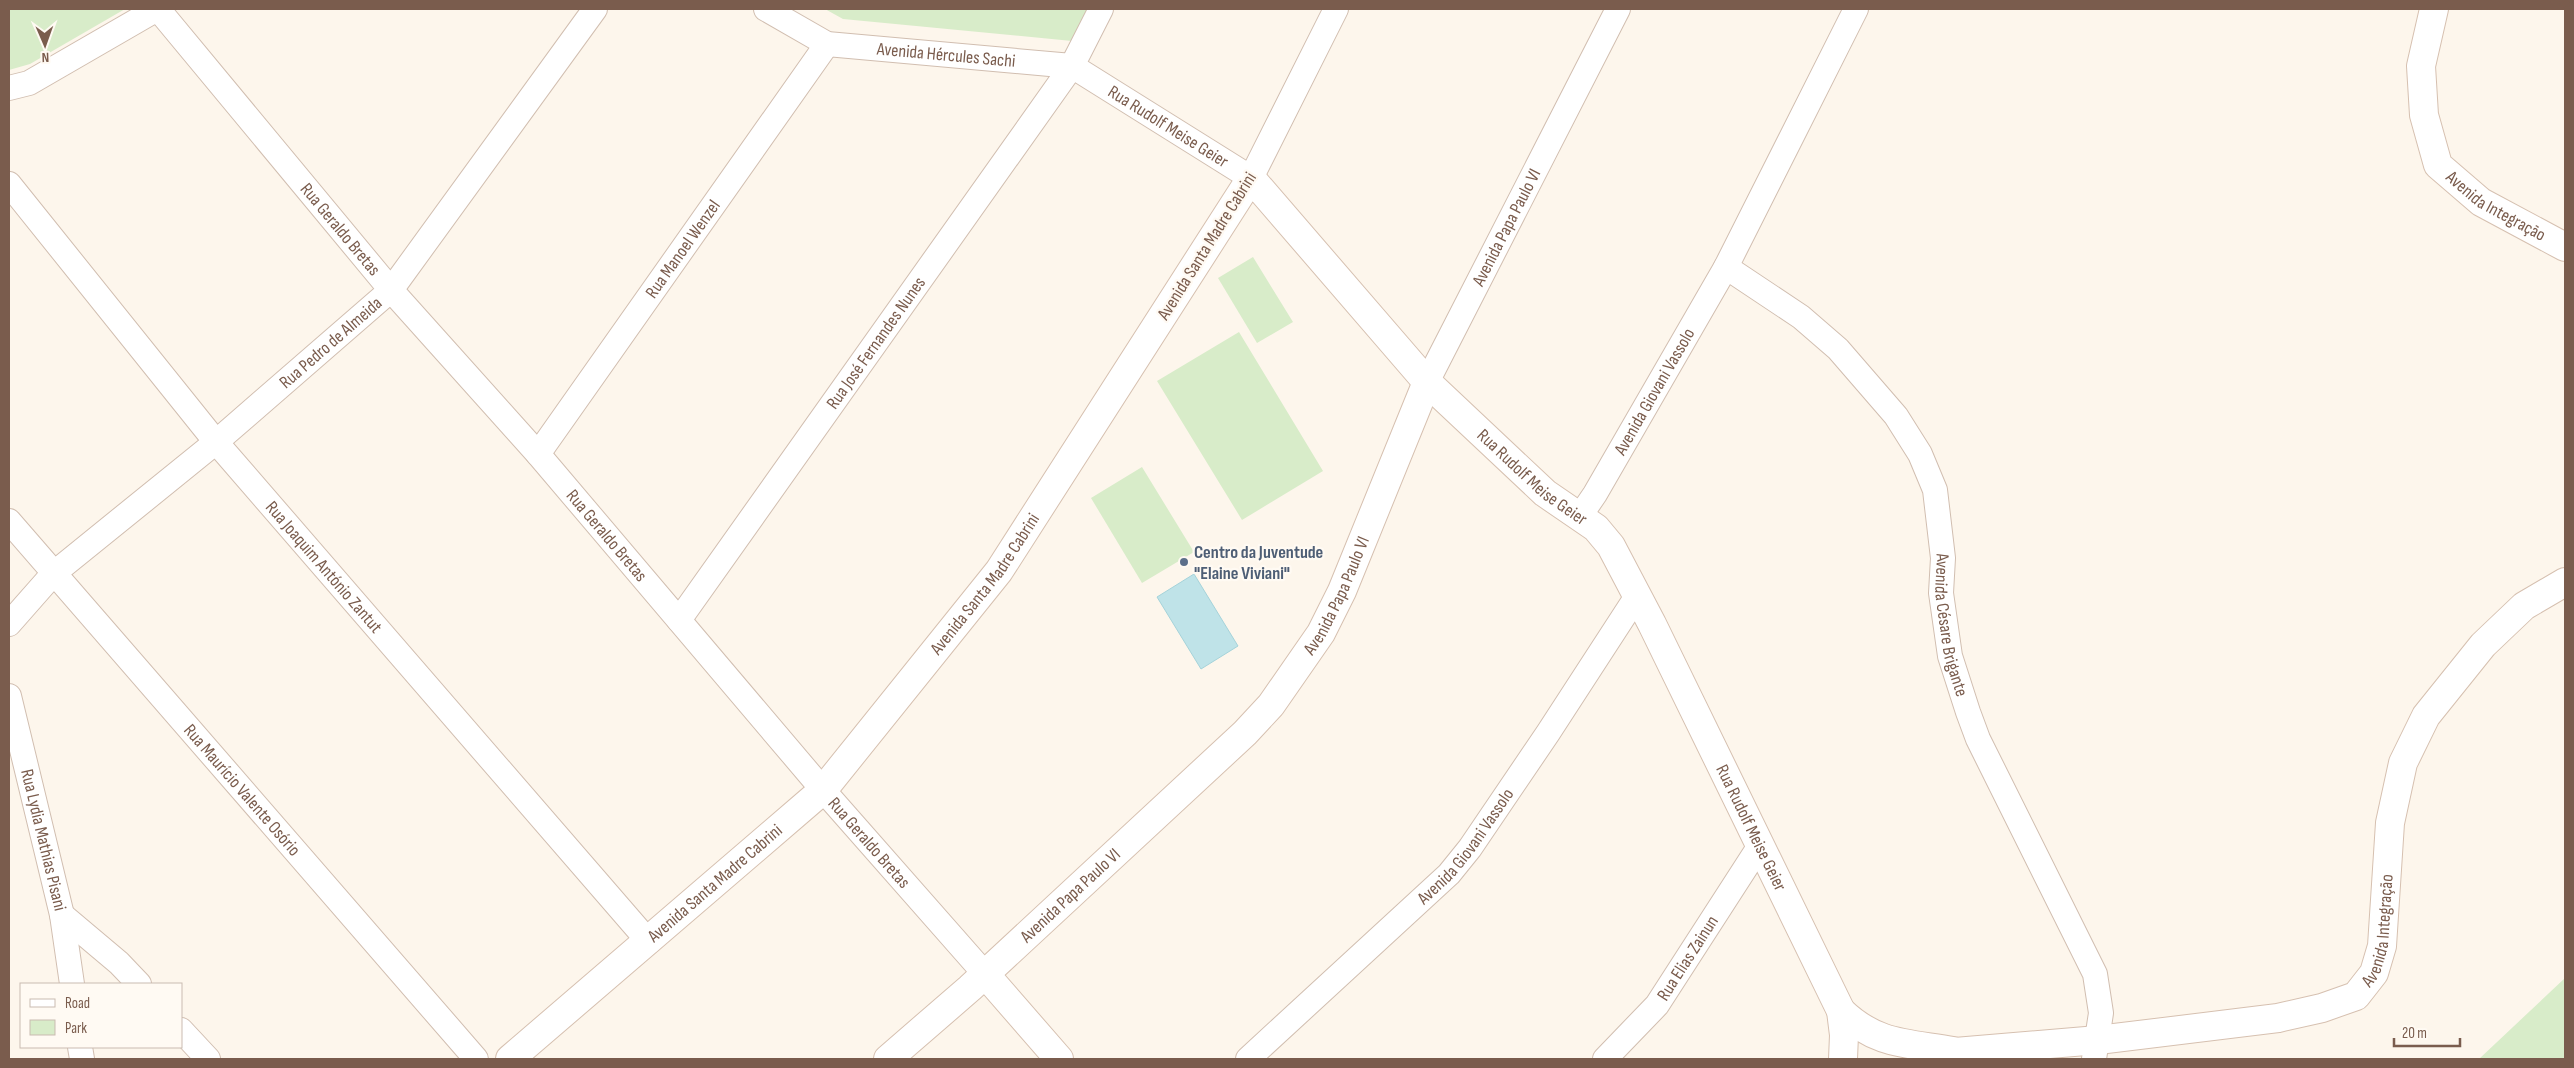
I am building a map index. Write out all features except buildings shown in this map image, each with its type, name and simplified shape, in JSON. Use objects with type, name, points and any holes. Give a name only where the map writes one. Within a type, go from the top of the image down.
[{"type":"main road","name":"Avenida Integração","points":[[2434,9],[2421,66],[2424,115],[2438,165],[2481,202],[2565,247]]},
{"type":"main road","name":"Rua Rudolf Meise Geier","points":[[1251,178],[1427,382],[1545,493],[1596,528],[1611,546],[1841,1011]]},
{"type":"main road","name":"Avenida Santa Madre Cabrini","points":[[510,1059],[649,942],[823,790],[999,571],[1251,178]]},
{"type":"main road","name":"Avenida Papa Paulo VI","points":[[888,1059],[985,974],[1232,746],[1271,705],[1320,633],[1342,591],[1427,382]]},
{"type":"main road","name":"Avenida Integração","points":[[1841,1011],[1857,1027],[1878,1038],[1942,1056],[2096,1050],[2278,1018],[2322,1008],[2356,996],[2374,972],[2382,946],[2390,823],[2402,763],[2426,716],[2483,645],[2524,606],[2565,582]]},
{"type":"main road","name":"Rua Geraldo Bretas","points":[[985,974],[1059,1059]]},
{"type":"main road","points":[[1841,1011],[1844,1035],[1843,1059]]},
{"type":"street","points":[[9,88],[29,83],[158,9]]},
{"type":"street","name":"Rua Geraldo Bretas","points":[[158,9],[391,290],[538,454],[823,790],[985,974]]},
{"type":"street","name":"Rua Pedro de Almeida","points":[[9,624],[53,574],[216,442],[391,290],[595,9]]},
{"type":"street","name":"Avenida Hércules Sachi","points":[[766,9],[827,44],[1072,66]]},
{"type":"street","points":[[1072,66],[1101,9]]},
{"type":"street","name":"Avenida Santa Madre Cabrini","points":[[1251,178],[1336,9]]},
{"type":"street","name":"Avenida Papa Paulo VI","points":[[1427,382],[1618,9]]},
{"type":"street","name":"Avenida Giovani Vassolo","points":[[1580,516],[1595,494],[1726,267],[1856,9]]},
{"type":"street","name":"Rua Manoel Wenzel","points":[[538,454],[827,44]]},
{"type":"street","name":"Rua Rudolf Meise Geier","points":[[1072,66],[1251,178]]},
{"type":"street","name":"Rua José Fernandes Nunes","points":[[679,620],[1072,66]]},
{"type":"street","name":"Rua Joaquim António Zantut","points":[[9,184],[216,442],[649,942]]},
{"type":"street","name":"Avenida Césare Brigante","points":[[1726,267],[1801,317],[1838,349],[1896,416],[1920,454],[1935,490],[1943,558],[1941,593],[1950,656],[1978,738],[2095,974],[2100,1013],[2096,1050]]},
{"type":"street","name":"Rua Maurício Valente Osório","points":[[9,521],[53,574],[476,1059]]},
{"type":"street","name":"Avenida Giovani Vassolo","points":[[1248,1059],[1449,874],[1470,848],[1548,733],[1637,596]]},
{"type":"street","name":"Rua Lydia Mathias Pisani","points":[[9,696],[62,915],[72,983]]},
{"type":"street","name":"Rua Elias Zainun","points":[[1605,1059],[1657,1004],[1759,847]]},
{"type":"street","points":[[62,915],[119,963],[138,983]]},
{"type":"street","points":[[182,1031],[208,1059]]},
{"type":"green space","points":[[9,9],[125,9],[30,64],[9,70]]},
{"type":"green space","points":[[825,9],[1088,9],[1072,41],[843,19]]},
{"type":"green space","points":[[1253,257],[1293,322],[1257,343],[1218,278]]},
{"type":"green space","points":[[1239,332],[1323,471],[1242,520],[1157,381]]},
{"type":"green space","points":[[1142,467],[1194,552],[1142,583],[1091,498]]},
{"type":"green space","points":[[2565,978],[2565,1059],[2479,1059]]},
{"type":"water","points":[[1194,574],[1238,646],[1201,669],[1157,597]]},
{"type":"place","name":"Centro da Juventude \"Elaine Viviani\"","points":[[1184,562]]}]
